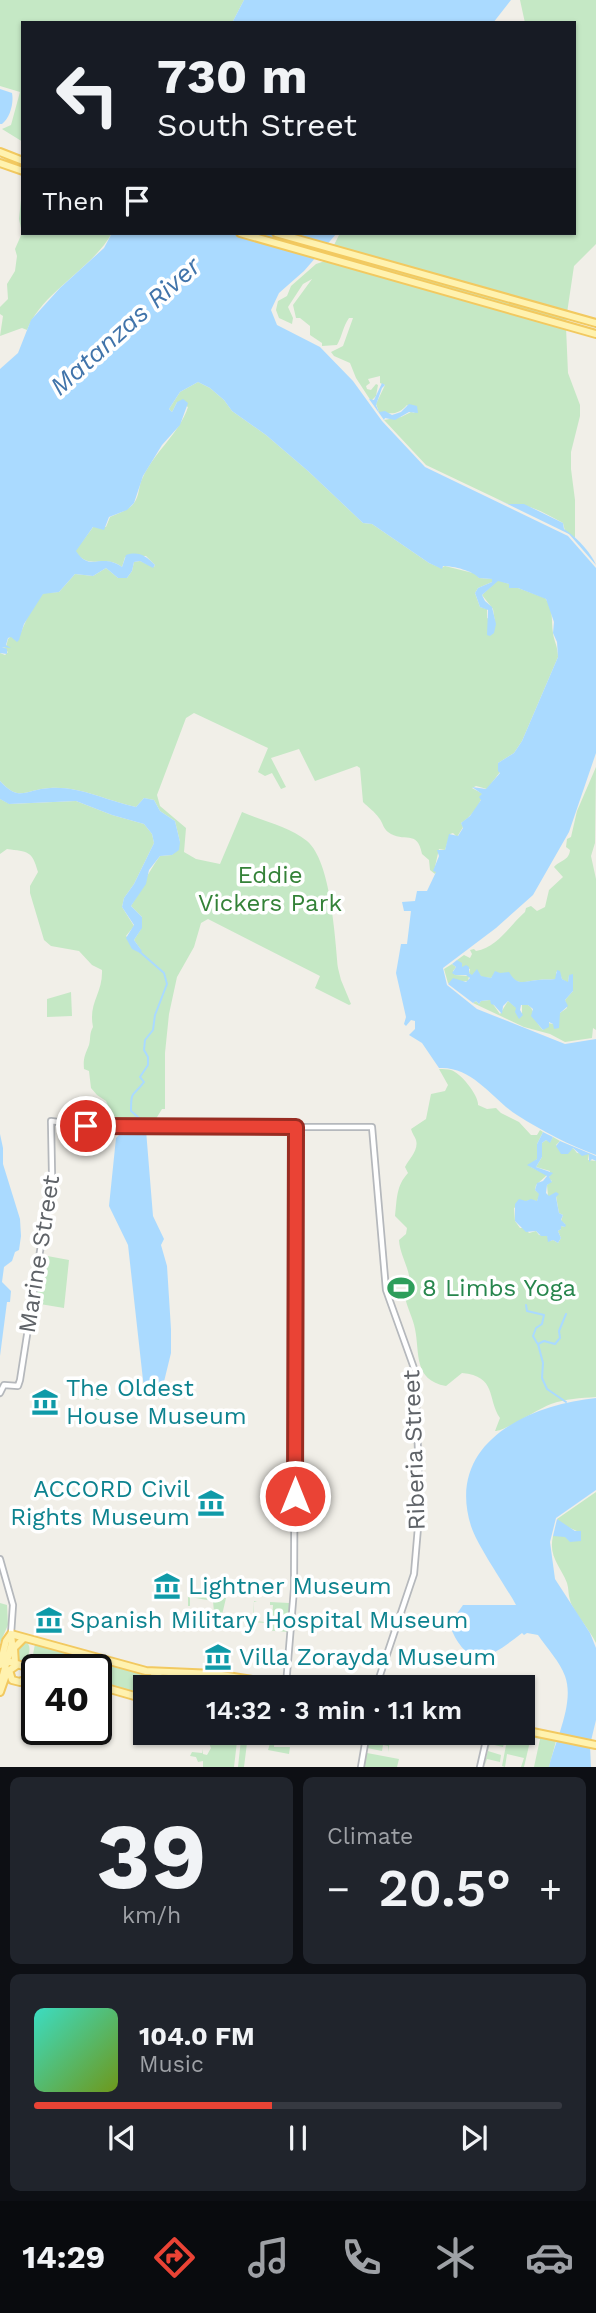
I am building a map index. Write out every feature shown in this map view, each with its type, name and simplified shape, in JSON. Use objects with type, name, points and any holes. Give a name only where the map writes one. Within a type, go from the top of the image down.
[{"type":"main road","points":[[0,152],[21,160]]},
{"type":"main road","points":[[0,163],[21,170]]},
{"type":"main road","points":[[247,235],[596,334]]},
{"type":"main road","points":[[283,235],[596,323]]},
{"type":"main road","points":[[11,1634],[153,1673],[221,1675]]},
{"type":"main road","points":[[0,1646],[11,1634]]},
{"type":"main road","points":[[0,1686],[2,1661],[12,1643],[11,1634]]},
{"type":"main road","points":[[21,1682],[12,1680],[9,1676],[14,1666],[14,1648],[24,1638]]},
{"type":"main road","points":[[2,1661],[21,1667]]},
{"type":"main road","points":[[0,1692],[14,1666]]},
{"type":"main road","points":[[112,1690],[133,1696]]},
{"type":"main road","points":[[535,1733],[594,1744]]},
{"type":"street","name":"Marine Street","points":[[0,1392],[5,1385],[18,1386],[52,1174],[51,1121],[86,1126],[296,1127]]},
{"type":"street","name":"Riberia Street","points":[[296,1127],[372,1127],[386,1290],[416,1379],[420,1504],[414,1574],[380,1675]]},
{"type":"street","points":[[287,1675],[294,1588],[296,1127]]},
{"type":"street","points":[[0,1559],[13,1605],[11,1634]]},
{"type":"street","points":[[361,1767],[365,1745]]},
{"type":"street","points":[[480,1767],[485,1745]]},
{"type":"green space","points":[[0,0],[244,0],[233,21],[21,21],[21,141],[2,129],[11,125],[20,92],[0,86]]},
{"type":"green space","points":[[520,0],[596,0],[596,244],[574,266],[567,313],[333,247],[339,235],[576,235],[576,21],[525,21]]},
{"type":"green space","points":[[21,235],[111,235],[92,258],[44,304],[27,330],[22,328],[0,336],[3,316],[0,314],[0,307],[8,299],[7,284],[15,271],[15,249]]},
{"type":"green space","points":[[332,251],[567,317],[566,323],[331,257]]},
{"type":"green space","points":[[328,260],[566,327],[568,373],[580,405],[571,452],[575,538],[565,531],[563,523],[543,512],[523,505],[508,504],[426,465],[384,420],[415,413],[407,405],[394,413],[379,412],[376,404],[385,385],[380,383],[380,376],[368,379],[370,383],[366,386],[367,389],[371,390],[378,385],[376,396],[371,401],[350,363],[331,352],[343,346],[353,318],[347,321],[337,345],[322,346],[322,343],[310,335],[310,326],[296,318],[293,305],[312,279],[303,284],[288,307],[293,318],[292,324],[279,318],[276,310],[278,301],[287,296],[291,286],[316,264]]},
{"type":"green space","name":"Eddie Vickers Park","points":[[198,382],[210,388],[232,411],[266,435],[363,523],[372,524],[429,563],[441,568],[445,566],[477,574],[479,578],[492,579],[492,582],[478,588],[475,593],[480,607],[487,609],[487,618],[495,622],[493,609],[482,595],[498,580],[509,584],[509,588],[518,588],[545,598],[551,610],[558,657],[522,741],[514,753],[498,763],[500,772],[487,789],[476,786],[472,788],[483,794],[482,798],[472,814],[461,823],[463,827],[457,837],[453,833],[450,834],[445,850],[439,849],[435,874],[430,870],[429,860],[422,854],[417,841],[388,832],[363,802],[360,768],[357,766],[315,781],[299,749],[271,758],[286,787],[281,789],[272,773],[265,776],[258,772],[268,748],[194,713],[186,718],[157,795],[160,806],[186,828],[184,852],[196,859],[220,864],[242,812],[284,828],[307,841],[322,865],[327,882],[338,968],[351,1004],[315,988],[320,976],[208,919],[201,923],[194,947],[177,977],[169,1014],[165,1053],[165,1109],[162,1109],[154,1122],[116,1123],[106,1101],[91,1088],[89,1071],[84,1069],[93,1027],[92,1011],[102,970],[92,965],[79,951],[51,946],[44,940],[30,893],[30,886],[38,872],[34,860],[28,853],[20,851],[7,849],[0,854],[0,799],[10,804],[76,801],[144,824],[152,834],[154,843],[124,898],[122,907],[134,926],[126,936],[141,950],[134,940],[141,929],[142,917],[131,906],[160,856],[172,855],[180,842],[175,821],[160,811],[154,800],[144,798],[136,807],[72,789],[50,788],[18,793],[7,788],[0,781],[0,653],[5,655],[8,652],[2,648],[6,647],[11,636],[17,641],[29,614],[43,593],[59,592],[75,574],[93,576],[106,568],[118,578],[127,578],[134,562],[140,561],[154,567],[146,556],[125,557],[122,567],[109,562],[91,562],[75,551],[94,526],[106,527],[110,517],[134,503],[141,480],[179,426],[188,407],[177,402],[172,412],[169,409],[180,392]]},
{"type":"green space","points":[[596,767],[595,843],[591,856],[596,879],[596,1030],[593,1028],[592,1038],[565,1042],[550,1034],[524,1027],[473,1003],[490,1000],[500,1014],[508,1001],[517,1008],[517,1015],[522,1013],[522,1005],[528,1005],[543,1030],[548,1023],[553,1024],[567,1008],[565,1000],[573,991],[569,975],[568,983],[562,979],[559,971],[556,972],[556,979],[524,982],[515,980],[506,973],[495,973],[491,978],[482,977],[475,972],[472,976],[470,969],[461,967],[457,960],[464,955],[470,958],[470,950],[484,949],[497,941],[526,908],[531,906],[537,911],[545,907],[549,890],[563,877],[554,867],[569,854],[567,839],[571,837],[577,811]]},
{"type":"green space","points":[[452,964],[456,967],[453,971],[455,975],[469,976],[468,981],[448,983],[444,969]]},
{"type":"green space","points":[[71,992],[72,1016],[47,1017],[47,999]]},
{"type":"green space","points":[[439,1069],[451,1070],[460,1075],[473,1091],[478,1105],[487,1109],[496,1108],[519,1122],[531,1135],[537,1135],[540,1130],[543,1132],[537,1144],[537,1159],[531,1167],[547,1175],[536,1185],[535,1190],[540,1194],[537,1201],[529,1200],[514,1208],[515,1221],[520,1228],[525,1228],[529,1233],[536,1231],[558,1243],[561,1238],[558,1231],[561,1226],[565,1227],[561,1221],[563,1215],[559,1213],[556,1196],[548,1196],[547,1185],[552,1181],[549,1179],[550,1171],[536,1167],[542,1157],[542,1143],[546,1140],[550,1142],[553,1137],[560,1141],[556,1145],[561,1152],[566,1153],[573,1148],[577,1153],[589,1154],[588,1160],[596,1161],[596,1397],[551,1404],[495,1431],[500,1418],[489,1390],[481,1379],[462,1373],[446,1386],[435,1383],[423,1372],[414,1325],[405,1297],[410,1283],[399,1240],[406,1234],[407,1228],[395,1216],[397,1198],[401,1183],[408,1173],[405,1167],[416,1147],[411,1129],[426,1119],[431,1094],[445,1091],[448,1085]]},
{"type":"green space","points":[[42,1255],[69,1260],[64,1308],[34,1303]]},
{"type":"green space","points":[[87,1382],[100,1384],[99,1400],[85,1397]]},
{"type":"green space","points":[[596,1492],[596,1643],[571,1604],[567,1583],[554,1556],[552,1543],[553,1536],[579,1532],[561,1524],[557,1519]]},
{"type":"green space","points":[[188,1595],[226,1598],[222,1615],[214,1614],[212,1622],[229,1626],[198,1623],[208,1619],[209,1612],[214,1612],[213,1601],[190,1597],[188,1606]]},
{"type":"green space","points":[[254,1601],[257,1601],[254,1602],[254,1618],[257,1618],[256,1621],[266,1622],[272,1619],[273,1605],[270,1605],[270,1602],[289,1603],[289,1632],[264,1630],[265,1623],[253,1622]]},
{"type":"green space","points":[[0,1603],[7,1605],[8,1625],[0,1643]]},
{"type":"green space","points":[[25,1641],[29,1645],[29,1653],[21,1654],[21,1661],[16,1650]]},
{"type":"green space","points":[[35,1644],[73,1654],[33,1654]]},
{"type":"green space","points":[[112,1665],[150,1675],[133,1675],[133,1693],[112,1687]]},
{"type":"green space","points":[[535,1736],[556,1741],[549,1767],[534,1767],[540,1739]]},
{"type":"green space","points":[[210,1745],[237,1745],[234,1767],[203,1767],[203,1761],[198,1762],[196,1757],[190,1756],[192,1752],[202,1753],[202,1749],[203,1754],[207,1755]]},
{"type":"green space","points":[[240,1745],[247,1745],[244,1767],[238,1767]]},
{"type":"green space","points":[[270,1745],[290,1747],[289,1754],[268,1750]]},
{"type":"green space","points":[[368,1745],[383,1745],[382,1751],[367,1748]]},
{"type":"green space","points":[[489,1745],[490,1745],[488,1751],[501,1755],[500,1762],[487,1759],[484,1767]]},
{"type":"green space","points":[[506,1745],[529,1745],[524,1767],[521,1767],[524,1758],[507,1754],[505,1767],[502,1766]]},
{"type":"green space","points":[[367,1753],[399,1759],[397,1767],[364,1767]]},
{"type":"water","points":[[244,0],[511,0],[495,21],[233,21]]},
{"type":"water","points":[[0,89],[12,93],[12,106],[2,124],[0,124]]},
{"type":"water","name":"Matanzas River","points":[[111,235],[335,235],[304,271],[279,293],[271,310],[277,325],[320,347],[353,381],[382,421],[425,467],[568,536],[596,568],[596,753],[569,832],[533,895],[496,928],[443,968],[447,985],[477,1009],[565,1044],[596,1039],[596,1155],[526,1121],[462,1072],[439,1068],[422,1043],[409,1035],[415,1029],[415,1021],[411,1020],[406,1026],[404,1024],[406,1017],[396,973],[401,944],[407,944],[411,911],[404,911],[402,902],[415,901],[417,891],[427,891],[436,872],[433,871],[439,856],[437,850],[445,850],[449,834],[458,836],[463,828],[461,823],[470,816],[481,800],[479,797],[482,794],[472,787],[486,789],[500,773],[498,763],[514,753],[522,741],[558,657],[553,633],[554,622],[546,599],[518,588],[509,588],[509,584],[498,581],[482,595],[492,607],[496,624],[494,633],[487,635],[488,610],[480,607],[475,593],[478,588],[492,582],[492,579],[479,578],[468,571],[452,567],[443,566],[442,569],[372,524],[363,523],[266,435],[232,411],[210,388],[198,382],[180,392],[169,409],[172,412],[177,402],[183,399],[188,403],[180,425],[162,445],[143,476],[134,503],[127,510],[109,517],[104,530],[93,527],[76,551],[86,561],[108,561],[122,567],[126,555],[139,554],[155,565],[153,568],[140,561],[134,562],[127,578],[118,578],[106,568],[93,576],[75,574],[59,592],[43,594],[24,624],[19,640],[17,642],[11,637],[8,638],[6,645],[11,648],[2,647],[7,649],[7,654],[0,653],[0,369],[18,353],[31,320],[60,288],[104,248]]},
{"type":"water","points":[[382,383],[385,385],[376,405],[379,412],[385,411],[392,415],[401,412],[409,404],[417,406],[418,413],[409,412],[395,420],[384,420],[369,399],[374,400]]},
{"type":"water","points":[[495,498],[508,504],[524,504],[563,523],[564,529],[582,545],[596,565],[569,534]]},
{"type":"water","points":[[0,781],[18,793],[61,788],[136,807],[144,798],[154,800],[160,811],[175,821],[179,850],[172,855],[160,856],[149,870],[146,884],[131,906],[142,917],[142,928],[134,940],[142,951],[140,953],[132,949],[126,938],[134,925],[122,907],[124,898],[154,843],[152,834],[144,824],[76,801],[9,804],[0,799]]},
{"type":"water","points":[[457,960],[462,963],[462,967],[469,967],[469,973],[472,975],[477,969],[481,976],[491,978],[495,971],[509,972],[515,980],[521,982],[555,979],[557,970],[560,971],[562,979],[568,982],[569,975],[573,974],[573,991],[565,1000],[568,1006],[560,1013],[559,1028],[554,1029],[549,1022],[549,1027],[543,1030],[531,1016],[533,1009],[528,1005],[521,1005],[523,1015],[519,1019],[516,1008],[508,1001],[503,1006],[502,1014],[490,1000],[473,1003],[448,984],[453,978],[466,982],[470,978],[452,973],[456,967],[452,964]]},
{"type":"water","points":[[124,1130],[146,1130],[153,1216],[164,1239],[161,1245],[167,1266],[171,1353],[160,1398],[145,1398],[128,1245],[109,1206],[116,1138]]},
{"type":"water","points":[[543,1132],[553,1137],[550,1143],[546,1140],[542,1143],[542,1157],[536,1167],[553,1173],[549,1177],[552,1182],[547,1185],[546,1193],[549,1196],[556,1192],[559,1194],[556,1197],[559,1213],[563,1215],[561,1220],[566,1225],[561,1226],[558,1231],[561,1238],[558,1243],[553,1240],[548,1242],[547,1236],[541,1236],[536,1231],[526,1232],[515,1221],[515,1204],[519,1199],[537,1201],[537,1183],[547,1176],[527,1165],[537,1159],[537,1144]]},
{"type":"water","points":[[0,1134],[3,1164],[20,1219],[21,1236],[19,1250],[4,1267],[2,1282],[11,1291],[10,1302],[7,1302],[0,1356]]},
{"type":"water","points":[[560,1141],[596,1156],[596,1161],[592,1159],[589,1162],[589,1154],[582,1156],[573,1148],[568,1154],[561,1154],[556,1146]]},
{"type":"water","points":[[596,1398],[596,1490],[556,1518],[550,1542],[555,1579],[590,1633],[596,1648],[596,1720],[590,1745],[591,1767],[549,1767],[568,1698],[565,1676],[553,1655],[538,1635],[522,1633],[494,1652],[476,1656],[468,1653],[452,1631],[456,1615],[463,1605],[516,1605],[474,1535],[466,1497],[470,1472],[481,1451],[498,1434],[544,1409]]},
{"type":"water","points":[[557,1519],[575,1531],[581,1531],[581,1541],[570,1542],[565,1537],[553,1536]]},
{"type":"waterway","points":[[140,952],[164,973],[167,984],[155,1015],[153,1030],[145,1040],[144,1050],[148,1065],[140,1077],[144,1082],[131,1099],[131,1111],[139,1118],[140,1130]]},
{"type":"waterway","points":[[526,1305],[527,1311],[544,1315],[542,1324],[536,1328],[533,1336],[537,1343]]},
{"type":"waterway","points":[[566,1314],[559,1331],[560,1338],[555,1344],[544,1341],[538,1344],[543,1363],[542,1378],[547,1389],[566,1402]]},
{"type":"place","name":"8 Limbs Yoga","points":[[401,1288]]},
{"type":"place","name":"The Oldest House Museum","points":[[45,1402]]},
{"type":"place","name":"ACCORD Civil Rights Museum","points":[[211,1503]]},
{"type":"place","name":"Lightner Museum","points":[[167,1586]]},
{"type":"place","name":"Spanish Military Hospital Museum","points":[[49,1620]]},
{"type":"place","name":"Villa Zorayda Museum","points":[[218,1657]]},
{"type":"route","points":[[86,1126],[296,1127],[295,1496]]}]
